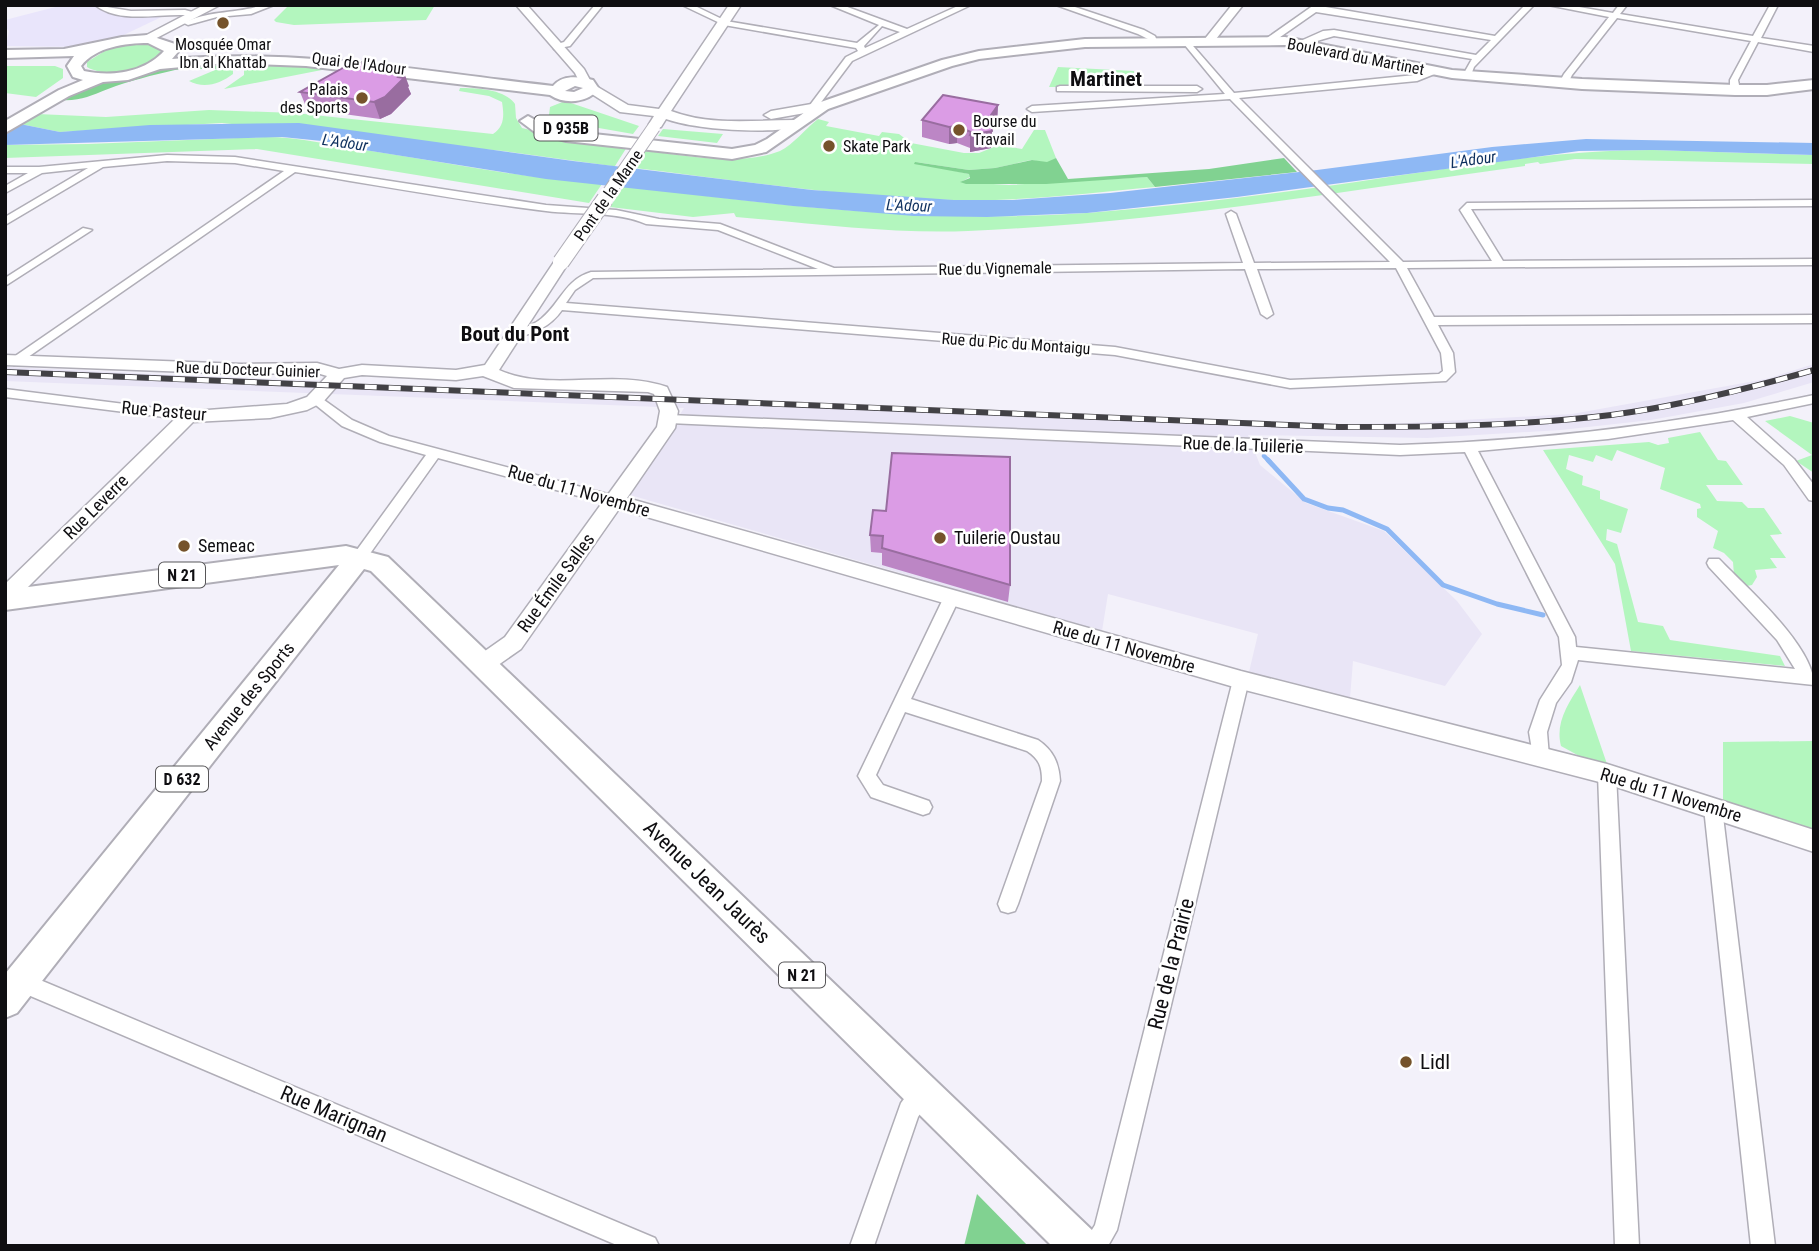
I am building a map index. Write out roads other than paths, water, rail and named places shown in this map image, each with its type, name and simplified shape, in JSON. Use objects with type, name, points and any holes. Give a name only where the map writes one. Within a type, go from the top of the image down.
[{"type":"main road","points":[[143,40],[214,5]]},
{"type":"main road","points":[[158,65],[177,29],[193,14],[223,5]]},
{"type":"main road","points":[[730,13],[658,126],[745,152]]},
{"type":"main road","name":"Quai de l'Adour","points":[[98,48],[143,40],[191,55],[307,56],[567,89]]},
{"type":"main road","name":"Boulevard du Martinet","points":[[567,89],[625,109],[658,126],[682,120],[726,125],[746,124],[809,113],[852,94],[985,53],[1085,43],[1270,40],[1300,43],[1434,71],[1467,75],[1564,83],[1735,90],[1814,85]]},
{"type":"main road","points":[[5,54],[63,53],[98,48]]},
{"type":"main road","points":[[5,128],[59,93],[76,70],[81,57],[98,48]]},
{"type":"main road","name":"Quai de l'Adour","points":[[101,78],[190,60],[286,60],[492,85],[567,89]]},
{"type":"main road","points":[[5,62],[61,62],[101,78]]},
{"type":"main road","points":[[5,121],[59,93],[101,78]]},
{"type":"main road","points":[[492,85],[514,94],[519,99],[528,121],[542,130],[566,136],[732,154],[773,142],[809,113]]},
{"type":"main road","points":[[528,121],[534,108],[567,89]]},
{"type":"main road","name":"D 935B","points":[[567,89],[542,107],[539,114],[553,124],[573,129],[658,126]]},
{"type":"main road","name":"Boulevard du Martinet","points":[[746,124],[809,113]]},
{"type":"main road","points":[[746,124],[766,133],[773,142]]},
{"type":"main road","name":"N 21","points":[[5,599],[346,555],[359,558]]},
{"type":"main road","name":"Avenue Jean Jaurès","points":[[359,558],[379,564],[1080,1246]]},
{"type":"main road","name":"Avenue des Sports","points":[[13,992],[359,558]]},
{"type":"street","points":[[99,5],[110,12],[180,11],[217,15],[251,12],[270,5]]},
{"type":"street","points":[[521,5],[574,67],[567,89]]},
{"type":"street","points":[[557,47],[572,39],[599,5]]},
{"type":"street","points":[[686,5],[730,13],[861,49],[967,5]]},
{"type":"street","points":[[703,5],[730,13]]},
{"type":"street","points":[[834,5],[907,32]]},
{"type":"street","points":[[1060,5],[1141,32],[1152,38],[1154,43]]},
{"type":"street","points":[[1208,42],[1238,5]]},
{"type":"street","points":[[1467,75],[1470,66],[1530,5]]},
{"type":"street","points":[[1552,5],[1814,48]]},
{"type":"street","points":[[1564,83],[1568,74],[1623,5]]},
{"type":"street","points":[[1735,90],[1734,80],[1774,5]]},
{"type":"street","points":[[1270,40],[1318,7],[1499,39]]},
{"type":"street","points":[[809,113],[843,65],[861,49],[878,27]]},
{"type":"street","points":[[1300,43],[1326,33],[1334,33],[1479,58]]},
{"type":"street","points":[[1187,42],[1293,159],[1400,265],[1431,321],[1814,319]]},
{"type":"street","points":[[1032,109],[1417,78],[1434,71]]},
{"type":"street","points":[[828,85],[852,94]]},
{"type":"street","points":[[1060,89],[1230,92]]},
{"type":"street","name":"Pont de la Marne","points":[[515,334],[561,262],[658,126]]},
{"type":"street","points":[[5,170],[39,170],[167,158],[235,160],[546,208],[550,213],[578,218],[654,220],[720,227],[834,271]]},
{"type":"street","points":[[5,222],[103,164]]},
{"type":"street","points":[[10,360],[294,168]]},
{"type":"street","points":[[5,190],[39,170]]},
{"type":"street","points":[[1500,265],[1465,211],[1467,206],[1814,203]]},
{"type":"street","points":[[1231,214],[1267,314]]},
{"type":"street","points":[[5,283],[87,230]]},
{"type":"street","points":[[758,240],[766,250],[767,260],[758,274]]},
{"type":"street","name":"Rue du Vignemale","points":[[515,334],[533,331],[542,326],[576,280],[591,275],[1248,265],[1814,262]]},
{"type":"street","name":"Rue du Pic du Montaigu","points":[[559,306],[1115,351],[1290,384],[1442,378],[1449,372],[1447,353],[1431,321]]},
{"type":"street","points":[[515,334],[489,370],[514,383],[656,388],[662,394],[669,419]]},
{"type":"street","name":"Rue du Docteur Guinier","points":[[10,360],[242,369],[317,368],[339,374],[362,370],[456,375],[489,370]]},
{"type":"street","points":[[318,397],[329,381],[339,374]]},
{"type":"street","name":"Rue Pasteur","points":[[5,393],[188,416],[279,410],[303,406],[318,397]]},
{"type":"street","name":"Rue du 11 Novembre","points":[[318,397],[347,424],[385,439],[615,501],[1241,680],[1607,775],[1814,841]]},
{"type":"street","name":"Rue de la Tuilerie","points":[[669,419],[1215,444],[1400,450],[1470,449],[1653,431],[1814,399]]},
{"type":"street","name":"Rue Leverre","points":[[5,599],[188,416]]},
{"type":"street","points":[[1737,416],[1789,462],[1814,496]]},
{"type":"street","name":"Rue Émile Salles","points":[[483,664],[513,643],[666,428],[669,419]]},
{"type":"street","points":[[1470,449],[1567,636],[1570,665],[1565,677],[1548,700],[1538,732],[1540,757]]},
{"type":"street","name":"Avenue des Sports","points":[[359,558],[435,452]]},
{"type":"street","points":[[1714,563],[1783,636],[1811,678]]},
{"type":"street","points":[[923,807],[877,791],[867,776],[952,597]]},
{"type":"street","points":[[1570,653],[1811,678]]},
{"type":"street","name":"Rue de la Prairie","points":[[1094,1246],[1105,1230],[1241,680]]},
{"type":"street","points":[[900,704],[1032,745],[1045,753],[1051,765],[1051,781],[1008,904]]},
{"type":"street","points":[[1607,775],[1627,1246]]},
{"type":"street","points":[[1713,808],[1763,1246]]},
{"type":"street","name":"Rue Marignan","points":[[13,992],[647,1246]]},
{"type":"street","points":[[862,1246],[909,1111],[923,1091]]},
{"type":"water","name":"L'Adour","points":[[5,121],[60,132],[150,125],[299,123],[573,161],[812,190],[954,200],[1014,200],[1110,193],[1492,147],[1586,139],[1814,143],[1814,155],[1653,150],[1579,151],[1237,197],[1087,213],[987,217],[914,216],[793,206],[546,179],[322,141],[282,137],[5,145]]},
{"type":"waterway","points":[[1264,456],[1268,460]]},
{"type":"waterway","points":[[1268,460],[1304,499],[1328,508],[1343,510],[1387,529],[1443,585],[1497,604],[1543,615]]},
{"type":"railway","points":[[5,372],[1339,427],[1509,424],[1611,415],[1713,396],[1814,370]]},
{"type":"place","name":"Mosquée Omar Ibn al Khattab","points":[[223,23]]},
{"type":"place","name":"Palais des Sports","points":[[362,98]]},
{"type":"place","name":"Bourse du Travail","points":[[959,130]]},
{"type":"place","name":"Skate Park","points":[[829,146]]},
{"type":"place","name":"Tuilerie Oustau","points":[[940,538]]},
{"type":"place","name":"Semeac","points":[[184,546]]},
{"type":"place","name":"Lidl","points":[[1406,1062]]},
{"type":"district","name":"Martinet","points":[[1106,79]]},
{"type":"district","name":"Bout du Pont","points":[[515,334]]}]
